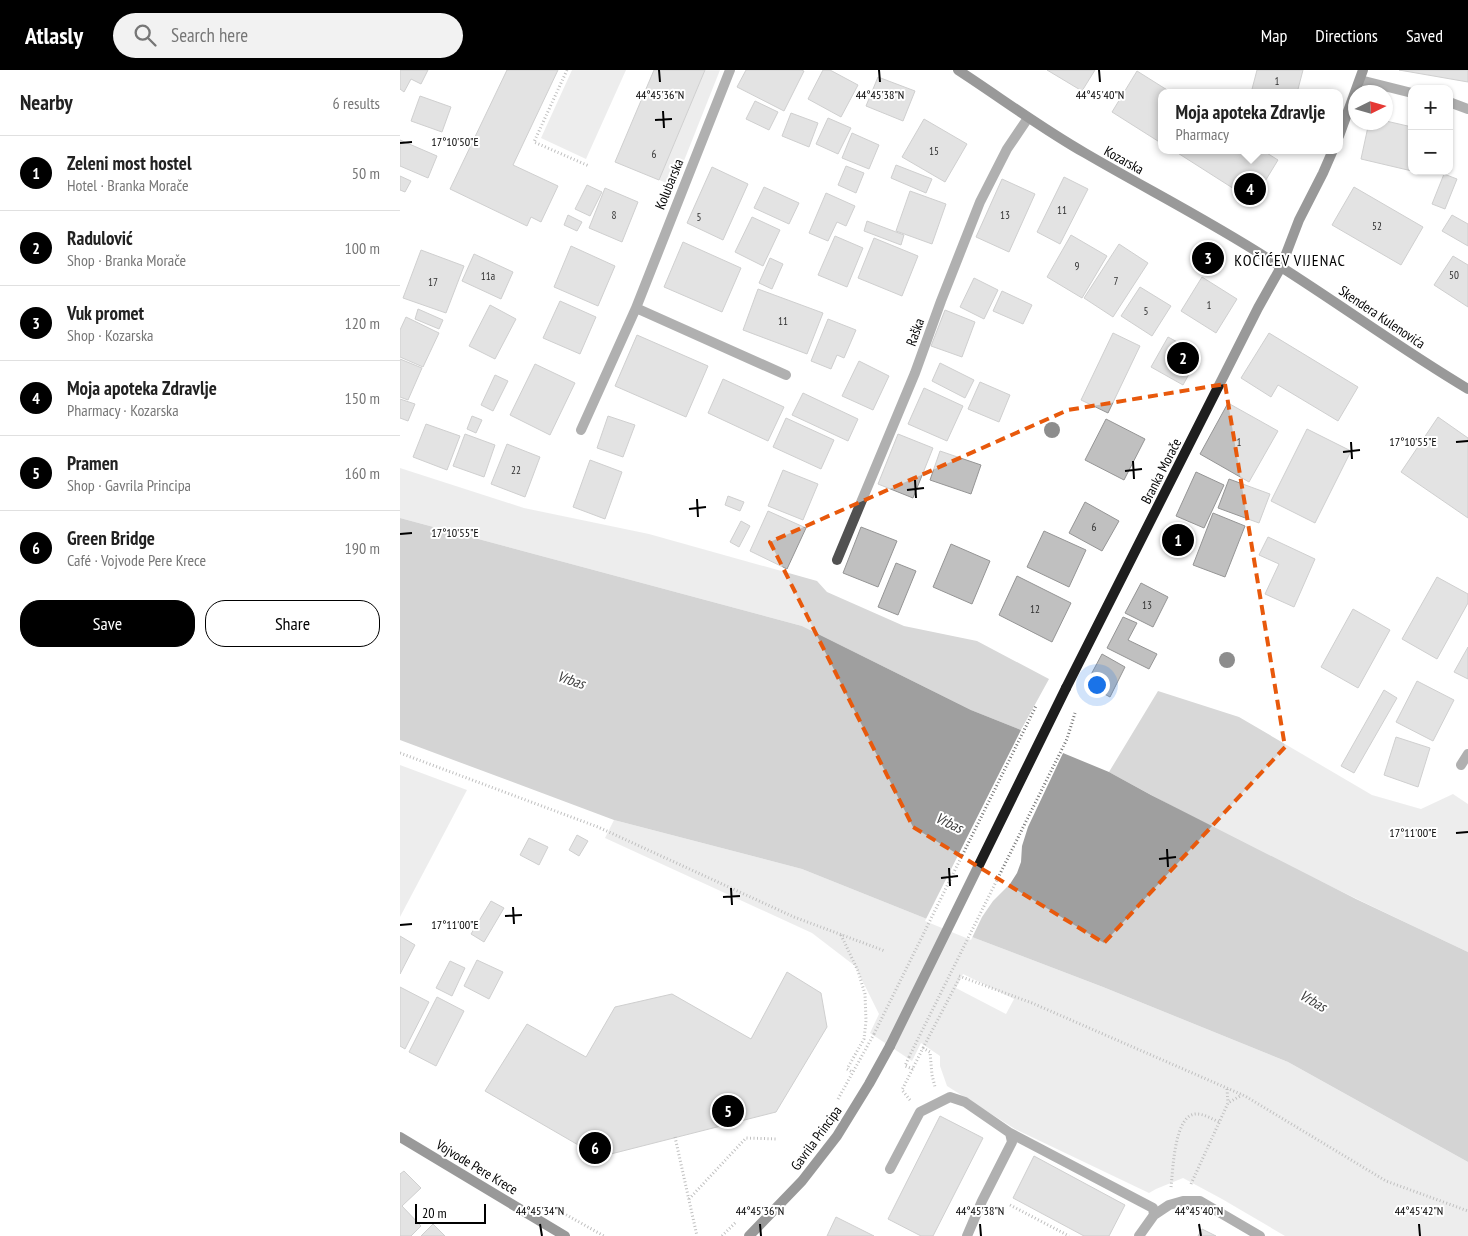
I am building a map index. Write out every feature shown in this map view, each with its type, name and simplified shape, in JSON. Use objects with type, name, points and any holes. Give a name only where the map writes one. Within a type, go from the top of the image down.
[{"type":"main road","name":"Kozarska","points":[[958,70],[1028,118],[1085,153],[1229,235],[1281,267]]},
{"type":"main road","points":[[1343,125],[1362,75]]},
{"type":"main road","name":"Branka Morače","points":[[890,1046],[1066,688],[1258,308],[1281,267],[1299,220],[1331,154]]},
{"type":"main road","name":"Skendera Kulenovića","points":[[1281,267],[1437,371],[1468,389]]},
{"type":"main road","name":"Gavrila Principa","points":[[749,1236],[802,1181],[837,1136],[890,1046]]},
{"type":"main road","name":"Vojvode Pere Krece","points":[[400,1137],[565,1236]]},
{"type":"street","name":"Kolubarska","points":[[581,430],[636,308],[730,70]]},
{"type":"street","points":[[1362,75],[1408,92]]},
{"type":"street","points":[[1453,103],[1468,109]]},
{"type":"street","name":"Raška","points":[[837,560],[915,373],[980,202],[1007,149],[1028,118]]},
{"type":"street","points":[[636,308],[786,375]]},
{"type":"street","points":[[1461,765],[1468,754]]},
{"type":"street","points":[[890,1168],[920,1112],[950,1097],[965,1102],[1010,1133],[1153,1208],[1154,1215]]},
{"type":"street","points":[[967,1236],[982,1201],[1012,1142],[1010,1133]]},
{"type":"street","points":[[1138,1236],[1154,1215],[1169,1205],[1183,1201],[1200,1201],[1260,1236]]},
{"type":"path","points":[[567,70],[534,142],[588,166]]},
{"type":"path","points":[[834,1106],[874,1034],[1039,702]]},
{"type":"path","points":[[913,1069],[905,1066],[909,1057],[1066,739],[1077,704]]},
{"type":"path","points":[[400,753],[598,827],[794,917],[885,951]]},
{"type":"path","points":[[841,935],[858,971],[865,994],[866,1021],[864,1039],[847,1069],[852,1072]]},
{"type":"path","points":[[902,1090],[959,976],[1032,1003],[1227,1088],[1282,1117],[1386,1181],[1468,1211]]},
{"type":"path","points":[[923,1048],[930,1052],[932,1075],[936,1089],[943,1100]]},
{"type":"path","points":[[1183,1201],[1228,1103],[1227,1088]]},
{"type":"path","points":[[1228,1103],[1242,1095]]},
{"type":"path","points":[[1169,1205],[1177,1138],[1185,1120],[1191,1115],[1198,1113],[1219,1122]]},
{"type":"path","points":[[675,1138],[697,1236]]},
{"type":"path","points":[[689,1199],[746,1138],[778,1139]]},
{"type":"path","points":[[1010,1205],[1069,1236]]},
{"type":"highlighted area","points":[[1225,384],[1285,747],[1104,943],[913,827],[770,542],[1068,410]]},
{"type":"shaded area","points":[[572,70],[626,70],[586,159],[541,138]]},
{"type":"shaded area","points":[[705,70],[720,70],[674,186],[659,180]]},
{"type":"shaded area","points":[[400,468],[524,508],[649,534],[817,581],[827,592],[904,626],[977,641],[1049,679],[1021,730],[971,710],[802,626],[400,518]]},
{"type":"shaded area","points":[[1158,691],[1239,717],[1372,795],[1421,809],[1453,794],[1468,804],[1468,952],[1242,842],[1109,772]]},
{"type":"shaded area","points":[[400,765],[467,790],[400,917]]},
{"type":"shaded area","points":[[614,820],[802,869],[1288,1062],[1468,1162],[1468,1236],[1285,1236],[1183,1178],[1149,1193],[1015,1129],[947,1086],[940,1066],[940,1056],[921,1043],[912,1061],[870,1033],[879,1014],[855,966],[812,933],[605,838]],"holes":[[[963,974],[1014,999],[1006,1014],[956,988]]]},
{"type":"water","name":"Vrbas","points":[[400,518],[802,626],[971,710],[1021,730],[1063,753],[1109,772],[1356,899],[1468,952],[1468,1162],[1288,1062],[1103,987],[802,869],[614,820],[400,740]]},
{"type":"pier","points":[[1022,728],[1064,751],[1028,827],[1017,873],[982,917],[971,940],[925,921]]},
{"type":"building","points":[[400,70],[428,70],[421,84],[411,79],[404,92],[400,89]]},
{"type":"building","points":[[507,70],[558,70],[513,165],[558,186],[541,222],[531,217],[527,226],[450,189]]},
{"type":"building","points":[[654,70],[705,70],[659,180],[615,162]]},
{"type":"building","points":[[746,70],[804,71],[784,111],[737,87]]},
{"type":"building","points":[[823,70],[830,70],[858,85],[841,117],[808,99]]},
{"type":"building","points":[[1047,70],[1095,70],[1082,91]]},
{"type":"building","points":[[1257,70],[1303,70],[1298,89],[1252,89]]},
{"type":"building","points":[[1399,70],[1468,70],[1468,82]]},
{"type":"building","points":[[1137,71],[1166,89],[1158,89],[1158,141],[1112,112]]},
{"type":"building","points":[[878,77],[915,91],[903,121],[866,106]]},
{"type":"building","points":[[420,96],[451,107],[442,132],[411,121]]},
{"type":"building","points":[[755,101],[778,112],[769,130],[746,119]]},
{"type":"building","points":[[791,113],[818,123],[809,147],[782,136]]},
{"type":"building","points":[[828,118],[851,128],[838,154],[816,144]]},
{"type":"building","points":[[924,119],[967,144],[945,182],[902,157]]},
{"type":"building","points":[[1393,123],[1408,126],[1408,170],[1361,159],[1367,130],[1393,130]]},
{"type":"building","points":[[852,133],[879,145],[869,169],[842,158]]},
{"type":"building","points":[[400,140],[437,156],[428,178],[400,166]]},
{"type":"building","points":[[1179,154],[1268,154],[1278,160],[1253,201]]},
{"type":"building","points":[[896,165],[932,179],[926,193],[891,178]]},
{"type":"building","points":[[846,166],[864,173],[856,193],[838,185]]},
{"type":"building","points":[[712,167],[748,184],[723,240],[687,223]]},
{"type":"building","points":[[1444,175],[1457,179],[1445,209],[1432,204]]},
{"type":"building","points":[[400,176],[411,181],[405,192],[400,190]]},
{"type":"building","points":[[1064,177],[1088,189],[1060,244],[1037,232]]},
{"type":"building","points":[[1002,179],[1035,194],[1009,252],[976,237]]},
{"type":"building","points":[[587,185],[602,192],[590,216],[575,209]]},
{"type":"building","points":[[764,187],[799,203],[789,224],[754,208]]},
{"type":"building","points":[[1354,187],[1423,227],[1401,265],[1332,225]]},
{"type":"building","points":[[605,188],[638,202],[622,242],[589,228]]},
{"type":"building","points":[[910,191],[946,204],[932,244],[896,231]]},
{"type":"building","points":[[826,193],[855,206],[846,226],[837,222],[828,241],[809,233]]},
{"type":"building","points":[[568,215],[582,222],[577,231],[564,225]]},
{"type":"building","points":[[1452,215],[1468,224],[1468,246],[1442,231]]},
{"type":"building","points":[[752,217],[780,230],[763,266],[735,252]]},
{"type":"building","points":[[867,221],[904,235],[901,245],[864,231]]},
{"type":"building","points":[[1071,235],[1107,256],[1082,298],[1047,277]]},
{"type":"building","points":[[835,236],[863,248],[847,287],[818,275]]},
{"type":"building","points":[[874,238],[918,256],[902,296],[858,278]]},
{"type":"building","points":[[683,242],[741,268],[722,312],[664,287]]},
{"type":"building","points":[[1119,244],[1148,263],[1113,317],[1084,298]]},
{"type":"building","points":[[571,246],[615,266],[598,306],[554,287]]},
{"type":"building","points":[[421,250],[464,266],[446,313],[403,298]]},
{"type":"building","points":[[474,254],[513,272],[501,299],[462,281]]},
{"type":"building","points":[[1453,256],[1468,265],[1468,307],[1434,285]]},
{"type":"building","points":[[770,258],[783,264],[772,289],[759,283]]},
{"type":"building","points":[[1202,277],[1237,299],[1216,333],[1181,311]]},
{"type":"building","points":[[974,278],[998,290],[984,319],[960,307]]},
{"type":"building","points":[[1140,287],[1171,306],[1152,336],[1121,316]]},
{"type":"building","points":[[758,289],[823,313],[807,354],[743,330]]},
{"type":"building","points":[[1002,291],[1032,305],[1023,324],[993,311]]},
{"type":"building","points":[[560,301],[596,317],[580,354],[543,338]]},
{"type":"building","points":[[490,305],[516,319],[495,359],[469,346]]},
{"type":"building","points":[[418,309],[443,320],[439,329],[415,319]]},
{"type":"building","points":[[945,310],[975,322],[962,357],[931,346]]},
{"type":"building","points":[[406,317],[439,333],[423,367],[400,357],[400,330]]},
{"type":"building","points":[[828,319],[856,330],[844,358],[837,355],[831,369],[811,361]]},
{"type":"building","points":[[1113,333],[1140,346],[1108,413],[1081,400]]},
{"type":"building","points":[[1269,333],[1358,387],[1338,421],[1278,385],[1271,397],[1241,378]]},
{"type":"building","points":[[637,335],[708,366],[686,417],[615,386]]},
{"type":"building","points":[[1168,337],[1200,354],[1183,385],[1151,367]]},
{"type":"building","points":[[400,359],[422,368],[408,400],[400,397]]},
{"type":"building","points":[[859,361],[889,376],[873,410],[842,396]]},
{"type":"building","points":[[940,363],[974,380],[965,398],[932,381]]},
{"type":"building","points":[[535,364],[575,383],[550,435],[510,415]]},
{"type":"building","points":[[495,375],[508,381],[493,411],[481,405]]},
{"type":"building","points":[[723,379],[784,407],[768,441],[708,413]]},
{"type":"building","points":[[980,382],[1010,395],[999,422],[968,409]]},
{"type":"building","points":[[924,388],[963,406],[947,441],[908,424]]},
{"type":"building","points":[[803,393],[858,419],[848,441],[792,415]]},
{"type":"building","points":[[400,399],[415,404],[408,421],[400,418]]},
{"type":"building","points":[[1228,403],[1278,431],[1249,482],[1200,454]]},
{"type":"building","points":[[472,416],[482,420],[476,433],[467,429]]},
{"type":"building","points":[[608,416],[635,425],[623,457],[597,448]]},
{"type":"building","points":[[1438,417],[1468,438],[1468,518],[1401,472]]},
{"type":"building","points":[[786,418],[834,440],[821,469],[773,447]]},
{"type":"building","points":[[1106,419],[1145,439],[1124,480],[1085,460]]},
{"type":"building","points":[[426,424],[460,436],[447,470],[413,457]]},
{"type":"building","points":[[1307,429],[1351,451],[1315,523],[1271,501]]},
{"type":"building","points":[[465,434],[495,445],[484,477],[453,466]]},
{"type":"building","points":[[898,434],[933,448],[913,498],[878,484]]},
{"type":"building","points":[[507,444],[540,457],[525,497],[491,484]]},
{"type":"building","points":[[940,451],[981,465],[971,494],[930,480]]},
{"type":"building","points":[[590,460],[622,472],[605,519],[573,507]]},
{"type":"building","points":[[783,470],[818,484],[803,520],[768,506]]},
{"type":"building","points":[[1196,472],[1224,485],[1204,528],[1176,516]]},
{"type":"building","points":[[1229,479],[1270,494],[1259,523],[1218,508]]},
{"type":"building","points":[[728,496],[744,502],[740,511],[725,505]]},
{"type":"building","points":[[1085,502],[1119,521],[1102,551],[1069,533]]},
{"type":"building","points":[[768,511],[806,528],[787,569],[750,551]]},
{"type":"building","points":[[1213,513],[1245,526],[1225,577],[1193,565]]},
{"type":"building","points":[[741,521],[750,526],[739,547],[730,542]]},
{"type":"building","points":[[861,527],[897,541],[878,587],[843,573]]},
{"type":"building","points":[[1044,531],[1086,550],[1069,587],[1027,567]]},
{"type":"building","points":[[1268,537],[1315,559],[1294,607],[1265,594],[1279,564],[1259,555]]},
{"type":"building","points":[[951,544],[990,561],[972,604],[933,587]]},
{"type":"building","points":[[896,563],[916,571],[898,615],[878,607]]},
{"type":"building","points":[[1017,576],[1071,603],[1052,642],[999,615]]},
{"type":"building","points":[[1437,577],[1468,594],[1468,603],[1437,659],[1402,639]]},
{"type":"building","points":[[1141,583],[1168,597],[1153,627],[1125,613]]},
{"type":"building","points":[[1353,609],[1390,630],[1358,688],[1321,667]]},
{"type":"building","points":[[1123,617],[1137,623],[1128,640],[1157,654],[1149,669],[1107,648]]},
{"type":"building","points":[[1468,647],[1468,679],[1454,672]]},
{"type":"building","points":[[1102,654],[1125,667],[1110,697],[1086,684]]},
{"type":"building","points":[[1417,681],[1454,700],[1433,741],[1396,722]]},
{"type":"building","points":[[1384,690],[1397,698],[1354,773],[1341,766]]},
{"type":"building","points":[[1396,737],[1430,748],[1418,787],[1384,775]]},
{"type":"building","points":[[577,835],[588,841],[579,856],[569,850]]},
{"type":"building","points":[[529,838],[548,847],[539,865],[520,855]]},
{"type":"building","points":[[491,901],[504,908],[484,942],[471,934]]},
{"type":"building","points":[[400,936],[415,945],[400,974]]},
{"type":"building","points":[[477,960],[503,972],[489,999],[464,986]]},
{"type":"building","points":[[450,961],[465,968],[452,996],[436,988]]},
{"type":"building","points":[[787,972],[821,993],[827,1027],[776,1112],[599,1157],[485,1091],[527,1024],[586,1057],[615,1007],[672,994],[751,1039]]},
{"type":"building","points":[[400,987],[429,1002],[405,1049],[400,1046]]},
{"type":"building","points":[[437,997],[464,1011],[436,1066],[409,1052]]},
{"type":"building","points":[[940,1116],[983,1138],[933,1236],[921,1236],[888,1219]]},
{"type":"building","points":[[1034,1156],[1125,1205],[1109,1236],[1084,1236],[1013,1198]]},
{"type":"building","points":[[404,1171],[421,1188],[402,1206],[421,1226],[411,1236],[400,1236],[400,1174]]},
{"type":"building","points":[[836,1217],[874,1236],[827,1236]]},
{"type":"building","points":[[433,1224],[445,1236],[421,1236]]},
{"type":"building","points":[[1202,1229],[1216,1236],[1198,1236]]},
{"type":"place","name":"Moja apoteka Zdravlje","points":[[1250,189]]},
{"type":"place","name":"Vuk promet","points":[[1208,258]]},
{"type":"place","name":"Radulović","points":[[1183,358]]},
{"type":"place","name":"Zeleni most hostel","points":[[1178,540]]},
{"type":"place","name":"Pramen","points":[[728,1111]]},
{"type":"place","name":"Green Bridge","points":[[595,1148]]},
{"type":"district","name":"KOČIĆEV VIJENAC","points":[[1290,260]]}]
